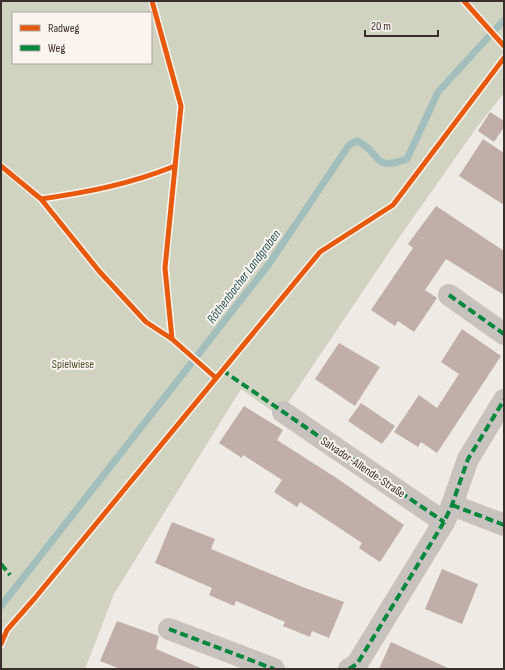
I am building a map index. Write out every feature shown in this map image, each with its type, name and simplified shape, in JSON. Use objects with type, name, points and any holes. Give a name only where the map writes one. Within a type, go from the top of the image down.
[{"type":"street","points":[[448,295],[504,334]]},
{"type":"street","points":[[349,669],[357,664],[448,513],[468,459],[504,400]]},
{"type":"street","name":"Salvador-Allende-Straße","points":[[283,412],[448,513],[504,525]]},
{"type":"street","points":[[169,629],[274,669]]},
{"type":"green space","name":"Spielwiese","points":[[1,1],[504,1],[504,93],[477,127],[396,242],[279,416],[241,389],[114,594],[85,669],[1,669]]},
{"type":"building","points":[[490,112],[504,121],[504,127],[494,142],[478,131]]},
{"type":"building","points":[[483,139],[504,153],[504,205],[459,176]]},
{"type":"building","points":[[436,206],[504,251],[504,295],[446,259],[425,290],[437,298],[414,332],[398,321],[395,326],[371,310],[413,248],[408,244]]},
{"type":"building","points":[[462,329],[501,356],[437,453],[421,442],[418,447],[394,432],[419,395],[437,408],[459,374],[441,362]]},
{"type":"building","points":[[339,343],[380,367],[355,406],[315,379]]},
{"type":"building","points":[[361,403],[395,426],[382,444],[348,421]]},
{"type":"building","points":[[244,406],[283,430],[277,440],[338,479],[404,525],[380,562],[359,548],[362,543],[300,502],[297,507],[274,492],[282,480],[243,455],[242,458],[219,443]]},
{"type":"building","points":[[172,522],[215,539],[211,549],[300,586],[344,602],[329,638],[312,631],[310,637],[283,626],[285,622],[236,601],[234,606],[209,595],[212,588],[155,563]]},
{"type":"building","points":[[442,569],[478,584],[462,624],[425,609]]},
{"type":"building","points":[[117,621],[159,636],[156,649],[203,669],[120,669],[100,661]]},
{"type":"building","points":[[391,642],[450,669],[379,669]]},
{"type":"waterway","name":"Röthenbacher Landgraben","points":[[1,606],[269,264],[349,145],[357,141],[371,151],[382,162],[387,163],[407,159],[438,92],[504,20]]},
{"type":"marked path","points":[[449,295],[504,334]]},
{"type":"marked path","points":[[222,370],[444,522]]},
{"type":"marked path","points":[[349,669],[357,664],[444,522],[452,505],[468,459],[504,400]]},
{"type":"marked path","points":[[452,505],[504,525]]},
{"type":"marked path","points":[[1,564],[10,575]]},
{"type":"marked path","points":[[169,629],[274,669]]},
{"type":"cycle path","points":[[152,1],[181,106],[165,268],[172,339]]},
{"type":"cycle path","points":[[464,1],[504,46]]},
{"type":"cycle path","points":[[1,644],[7,630],[320,252],[393,205],[504,58]]},
{"type":"cycle path","points":[[1,166],[41,199],[99,271],[146,322],[172,339],[216,378]]},
{"type":"cycle path","points":[[41,199],[109,187],[142,178],[175,166]]}]
